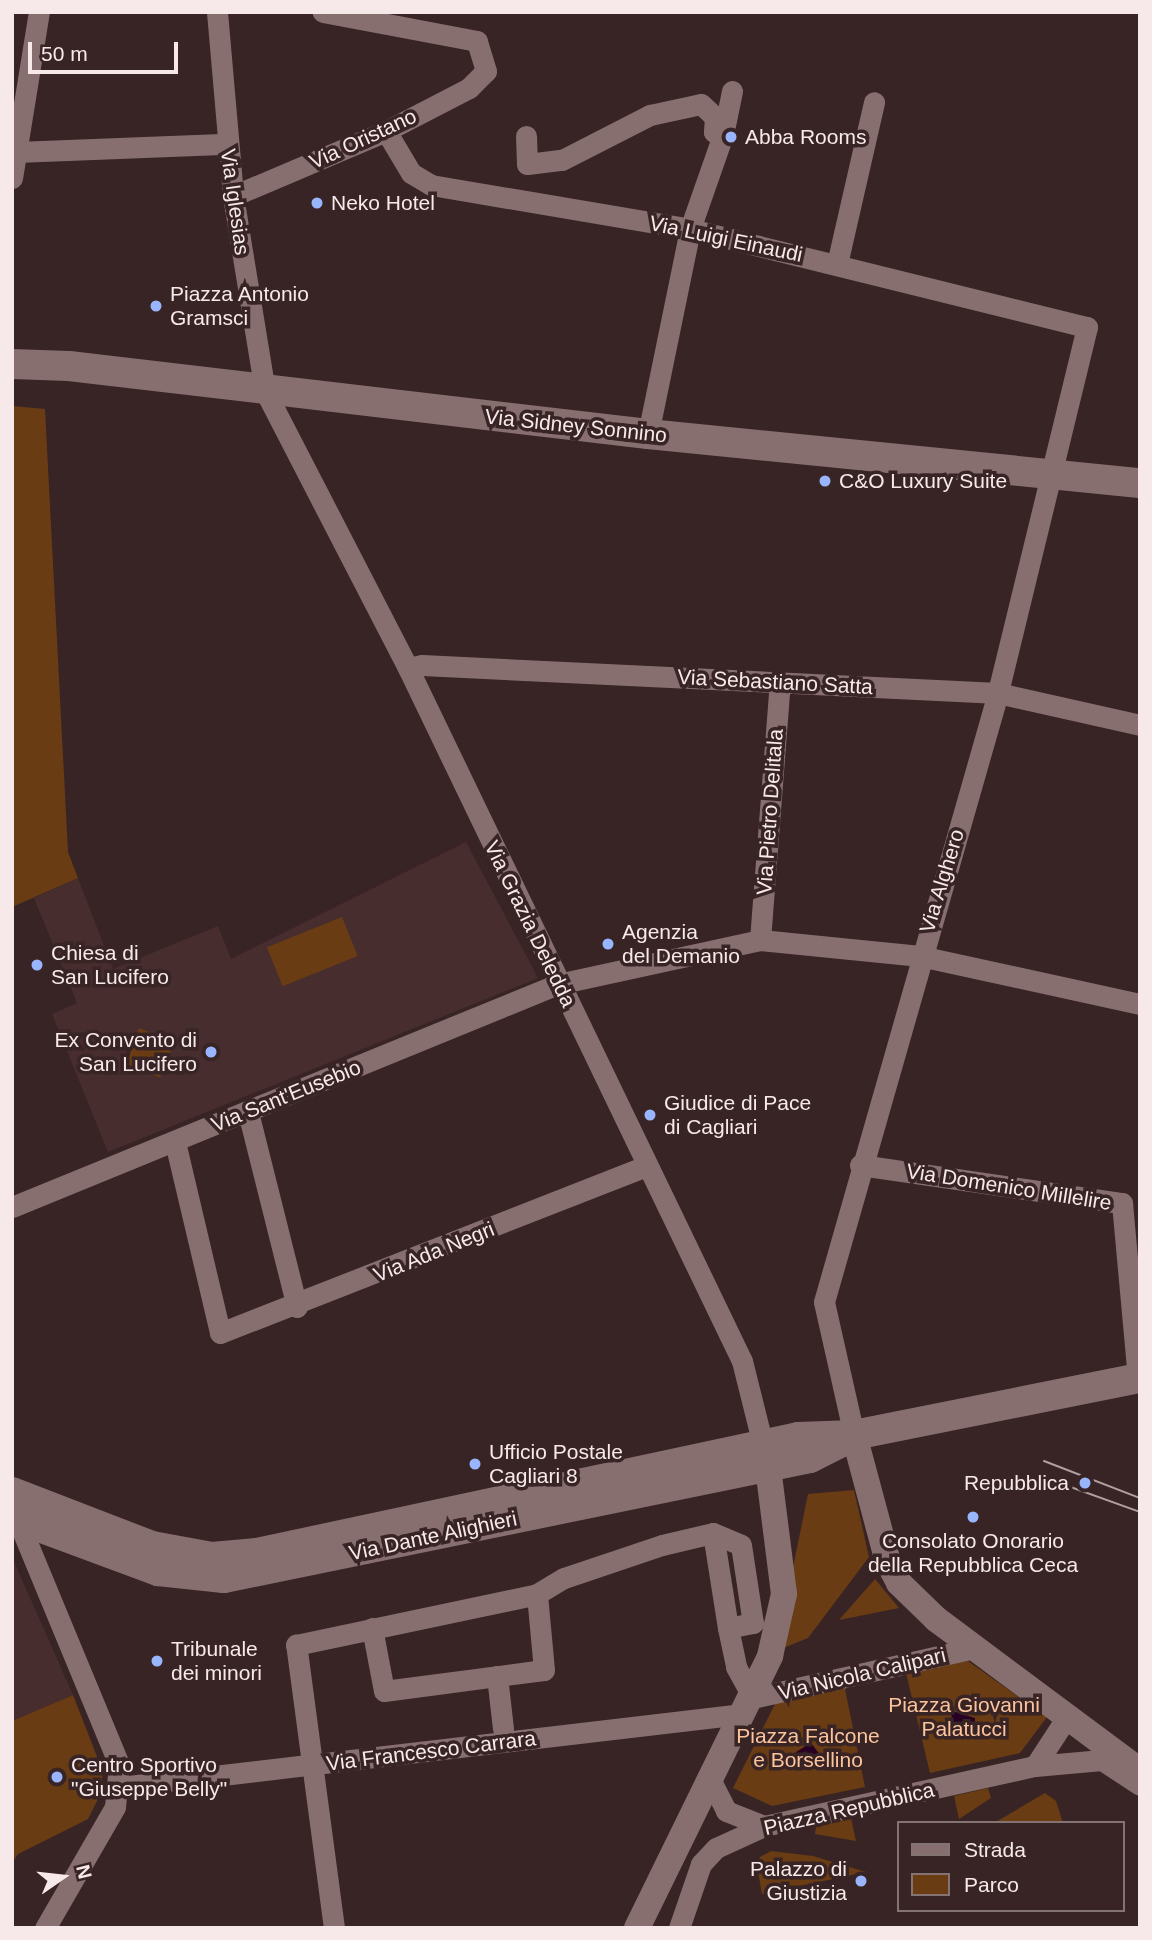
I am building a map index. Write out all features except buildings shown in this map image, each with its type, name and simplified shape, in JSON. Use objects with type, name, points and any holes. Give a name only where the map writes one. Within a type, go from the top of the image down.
[{"type":"main road","name":"Via Sidney Sonnino","points":[[12,364],[69,366],[648,434],[1140,483]]},
{"type":"main road","name":"Via Dante Alighieri","points":[[14,1508],[152,1546],[212,1557],[257,1553],[766,1455],[799,1437],[854,1435],[1068,1390],[1139,1370]]},
{"type":"street","points":[[12,178],[38,12]]},
{"type":"street","name":"Via Iglesias","points":[[216,12],[233,196],[265,391]]},
{"type":"street","name":"Via Oristano","points":[[233,196],[386,131],[469,88],[486,71],[477,41],[323,12]]},
{"type":"street","points":[[648,434],[690,229],[723,135],[733,91]]},
{"type":"street","points":[[836,264],[874,102]]},
{"type":"street","points":[[526,136],[527,164],[562,160],[650,115],[701,104],[715,117],[714,132],[723,135]]},
{"type":"street","name":"Via Luigi Einaudi","points":[[386,131],[411,173],[431,185],[690,229],[1087,327]]},
{"type":"street","points":[[16,152],[228,144]]},
{"type":"street","name":"Via Alghero","points":[[854,1435],[824,1302],[860,1165],[998,692],[1087,327]]},
{"type":"street","name":"Via Grazia Deledda","points":[[265,391],[408,668],[742,1361],[766,1455]]},
{"type":"street","name":"Via Sebastiano Satta","points":[[408,668],[415,665],[998,692],[1140,725]]},
{"type":"street","name":"Via Pietro Delitala","points":[[760,940],[780,683]]},
{"type":"street","name":"Via Sant'Eusebio","points":[[12,1207],[558,984],[760,940],[920,956],[1140,1004]]},
{"type":"street","points":[[248,1112],[297,1307]]},
{"type":"street","name":"Via Ada Negri","points":[[174,1142],[220,1333],[297,1307],[646,1166]]},
{"type":"street","name":"Via Domenico Millelire","points":[[860,1165],[1122,1203],[1139,1370]]},
{"type":"street","points":[[854,1435],[888,1562],[899,1583],[975,1648],[1140,1772]]},
{"type":"street","points":[[637,1928],[770,1656],[784,1594],[783,1554],[766,1455]]},
{"type":"street","points":[[14,1508],[119,1764],[120,1787],[116,1807],[45,1928]]},
{"type":"street","points":[[334,1928],[296,1645],[537,1594],[564,1578],[662,1545],[713,1533],[741,1545],[752,1623]]},
{"type":"street","points":[[713,1533],[728,1628],[747,1702]]},
{"type":"street","points":[[372,1628],[384,1691],[544,1670],[537,1594]]},
{"type":"street","points":[[728,1628],[779,1616]]},
{"type":"street","name":"Via Nicola Calipari","points":[[747,1702],[975,1648]]},
{"type":"street","points":[[497,1676],[503,1729]]},
{"type":"street","name":"Via Francesco Carrara","points":[[120,1787],[311,1765],[747,1702]]},
{"type":"street","points":[[1035,1766],[1067,1717]]},
{"type":"street","name":"Piazza Repubblica","points":[[679,1928],[689,1892],[708,1855],[764,1826],[1035,1766],[1102,1760],[1140,1785]]},
{"type":"street","points":[[710,1779],[726,1811],[764,1826]]},
{"type":"shaded area","points":[[466,842],[538,978],[108,1152],[52,1014],[77,1003],[34,898],[78,878],[113,969],[218,926],[231,959]]},
{"type":"shaded area","points":[[12,1557],[73,1695],[12,1721]]},
{"type":"shaded area","points":[[952,1711],[975,1718],[974,1735],[950,1739]]},
{"type":"shaded area","points":[[811,1743],[827,1764],[800,1770],[796,1752]]},
{"type":"green space","points":[[12,406],[45,409],[68,852],[78,878],[12,907]]},
{"type":"green space","points":[[342,917],[358,956],[283,986],[267,947]]},
{"type":"green space","points":[[139,1028],[174,1042],[160,1077],[125,1063]]},
{"type":"green space","points":[[854,1490],[869,1557],[808,1638],[776,1651],[808,1494]]},
{"type":"green space","points":[[875,1579],[899,1608],[839,1620]]},
{"type":"green space","name":"Piazza Giovanni Palatucci","points":[[965,1659],[1047,1717],[1020,1753],[930,1773],[906,1673]]},
{"type":"green space","name":"Piazza Falcone e Borsellino","points":[[844,1684],[865,1787],[772,1806],[733,1788],[778,1698]]},
{"type":"green space","name":"Centro Sportivo \"Giuseppe Belly\"","points":[[73,1695],[103,1772],[100,1795],[88,1819],[18,1854],[12,1863],[12,1721]]},
{"type":"green space","points":[[988,1788],[991,1798],[959,1819],[954,1796]]},
{"type":"green space","points":[[1045,1793],[1056,1801],[1062,1821],[997,1821]]},
{"type":"green space","points":[[851,1818],[856,1841],[815,1834],[816,1825]]},
{"type":"green space","points":[[771,1851],[813,1856],[866,1872],[762,1894],[757,1866],[760,1857]]},
{"type":"tram line","points":[[1044,1461],[1140,1498]]},
{"type":"tram line","points":[[1040,1476],[1140,1512]]},
{"type":"place","name":"Abba Rooms","points":[[731,137]]},
{"type":"place","name":"Neko Hotel","points":[[317,203]]},
{"type":"place","name":"Piazza Antonio Gramsci","points":[[156,306]]},
{"type":"place","name":"C&O Luxury Suite","points":[[825,481]]},
{"type":"place","name":"Agenzia del Demanio","points":[[608,944]]},
{"type":"place","name":"Chiesa di San Lucifero","points":[[37,965]]},
{"type":"place","name":"Ex Convento di San Lucifero","points":[[211,1052]]},
{"type":"place","name":"Giudice di Pace di Cagliari","points":[[650,1115]]},
{"type":"place","name":"Ufficio Postale Cagliari 8","points":[[475,1464]]},
{"type":"place","name":"Repubblica","points":[[1085,1483]]},
{"type":"place","name":"Consolato Onorario della Repubblica Ceca","points":[[973,1517]]},
{"type":"place","name":"Tribunale dei minori","points":[[157,1661]]},
{"type":"place","name":"Centro Sportivo \"Giuseppe Belly\"","points":[[57,1777]]},
{"type":"place","name":"Palazzo di Giustizia","points":[[861,1881]]}]
